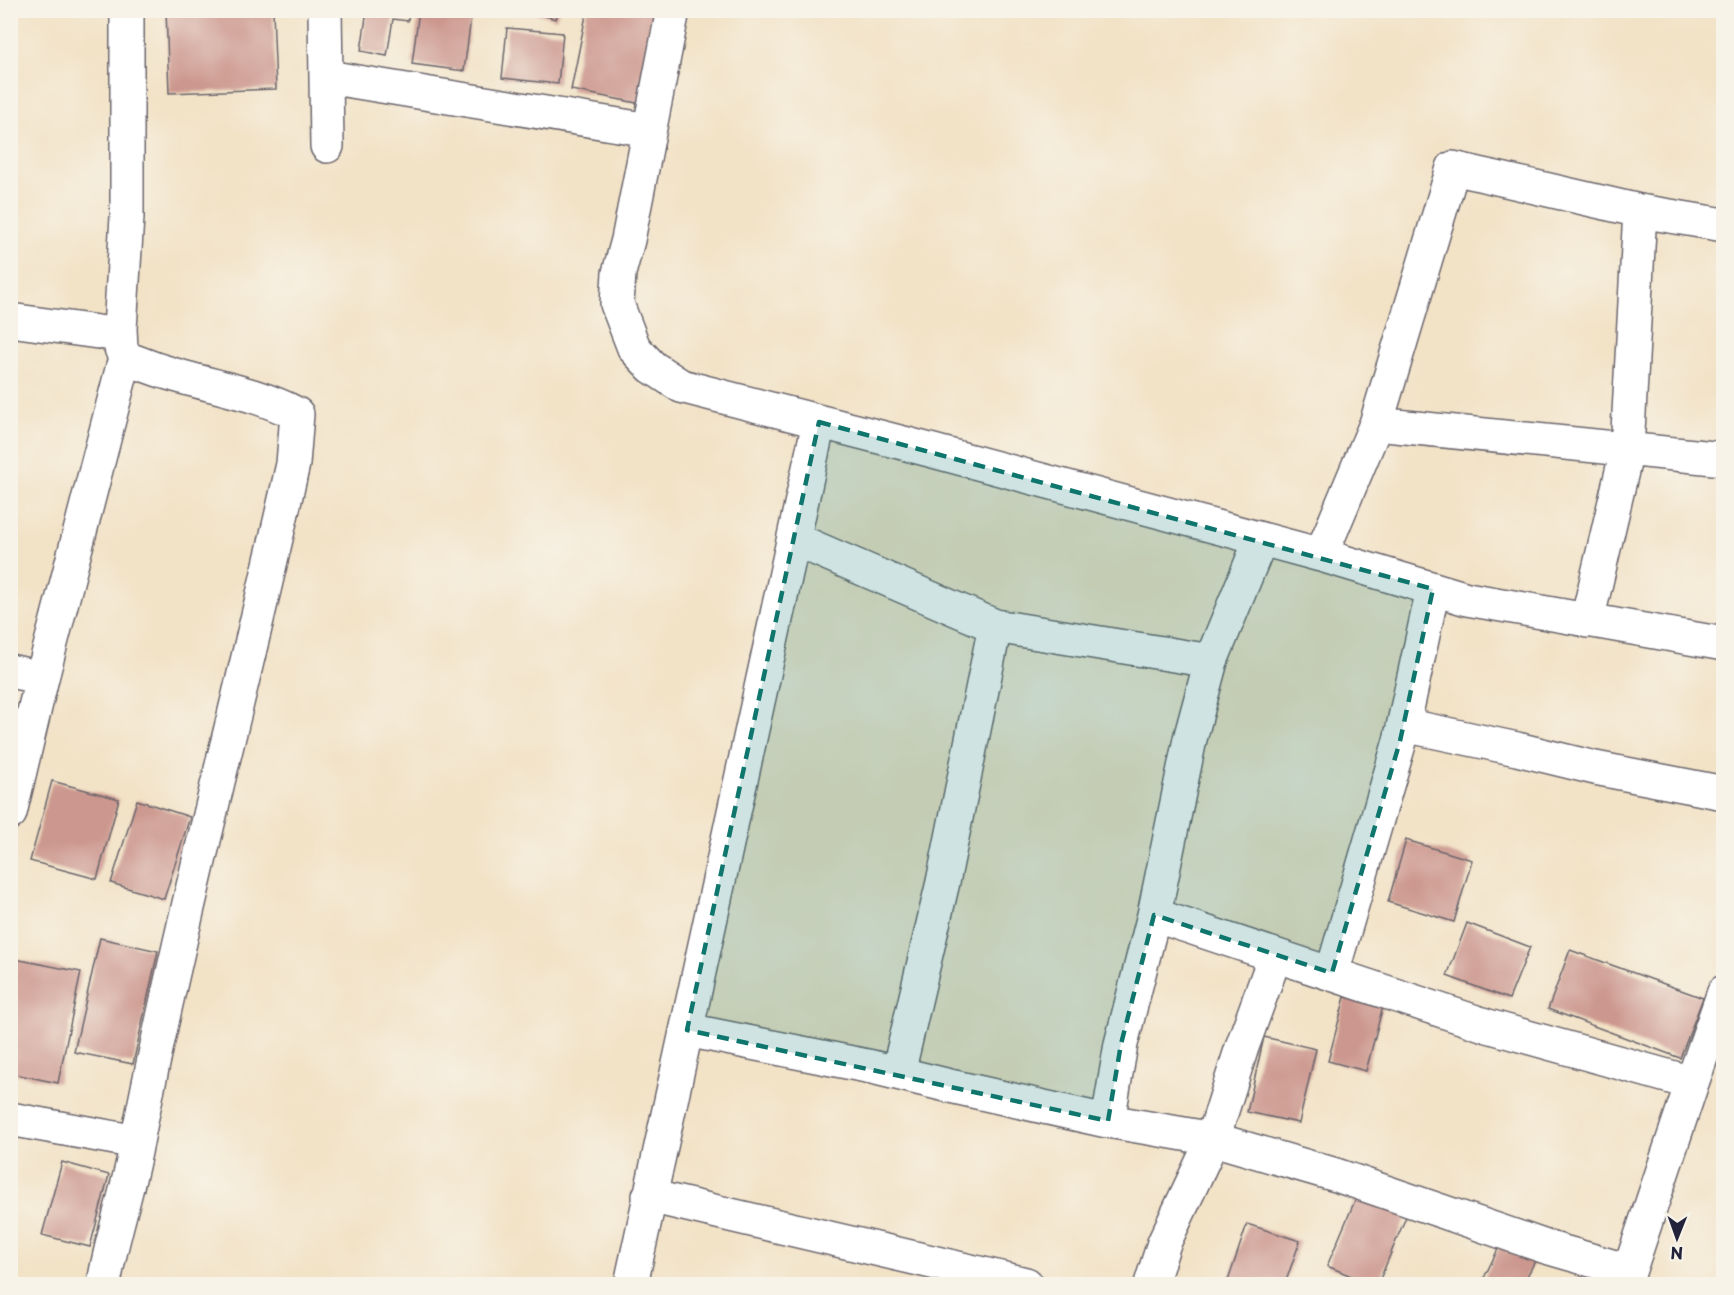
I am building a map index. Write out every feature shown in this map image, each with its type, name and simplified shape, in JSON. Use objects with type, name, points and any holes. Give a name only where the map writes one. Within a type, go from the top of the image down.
[{"type":"street","points":[[10,813],[26,674],[123,347],[127,217],[127,10]]},
{"type":"street","points":[[326,10],[327,146]]},
{"type":"street","points":[[673,10],[628,240],[619,273],[617,304],[634,348],[652,367],[681,386],[1321,555],[1467,599],[1724,644]]},
{"type":"street","points":[[327,77],[649,130]]},
{"type":"street","points":[[1321,555],[1376,424],[1453,168],[1640,211],[1724,225]]},
{"type":"street","points":[[1587,621],[1627,450],[1640,211]]},
{"type":"street","points":[[10,320],[123,347],[164,372],[242,392],[297,414],[293,464],[172,972],[137,1142],[104,1284]]},
{"type":"street","points":[[631,1284],[819,422]]},
{"type":"street","points":[[1376,424],[1724,459]]},
{"type":"street","points":[[794,539],[995,626],[1211,661]]},
{"type":"street","points":[[1108,1121],[1121,1044],[1154,915],[1191,739],[1211,661],[1261,539]]},
{"type":"street","points":[[1332,973],[1404,725],[1433,589]]},
{"type":"street","points":[[898,1073],[943,882],[995,626]]},
{"type":"street","points":[[1404,725],[1618,773],[1724,793]]},
{"type":"street","points":[[1154,915],[1488,1026],[1692,1083]]},
{"type":"street","points":[[1151,1284],[1164,1243],[1213,1139],[1242,1047],[1275,956]]},
{"type":"street","points":[[687,1030],[898,1073],[1108,1121],[1213,1139],[1336,1175],[1546,1247],[1627,1278],[1723,995]]},
{"type":"street","points":[[10,1119],[137,1142]]},
{"type":"street","points":[[649,1196],[1026,1284]]},
{"type":"highlighted area","points":[[819,422],[1433,589],[1400,741],[1332,973],[1154,915],[1121,1044],[1108,1121],[687,1030]]},
{"type":"building","points":[[166,10],[273,10],[276,89],[169,93]]},
{"type":"building","points":[[367,10],[409,10],[408,21],[393,19],[387,56],[361,51]]},
{"type":"building","points":[[419,10],[472,10],[464,71],[412,64]]},
{"type":"building","points":[[526,10],[559,10],[556,19]]},
{"type":"building","points":[[587,10],[661,10],[642,104],[571,90]]},
{"type":"building","points":[[507,28],[563,33],[558,84],[502,78]]},
{"type":"building","points":[[52,781],[119,799],[97,879],[30,861]]},
{"type":"building","points":[[137,800],[190,817],[164,899],[111,883]]},
{"type":"building","points":[[1406,840],[1472,860],[1454,922],[1388,902]]},
{"type":"building","points":[[1467,923],[1530,947],[1509,999],[1447,976]]},
{"type":"building","points":[[100,938],[158,951],[133,1064],[74,1052]]},
{"type":"building","points":[[1570,950],[1703,998],[1680,1058],[1548,1009]]},
{"type":"building","points":[[10,958],[81,972],[58,1083],[10,1073]]},
{"type":"building","points":[[1345,997],[1383,1006],[1366,1071],[1328,1061]]},
{"type":"building","points":[[1264,1037],[1316,1049],[1299,1123],[1247,1112]]},
{"type":"building","points":[[62,1162],[109,1175],[90,1247],[42,1235]]},
{"type":"building","points":[[1359,1191],[1408,1212],[1378,1284],[1371,1284],[1327,1266]]},
{"type":"building","points":[[1247,1224],[1300,1241],[1285,1284],[1227,1284]]},
{"type":"building","points":[[1501,1243],[1536,1259],[1523,1284],[1481,1284]]}]
